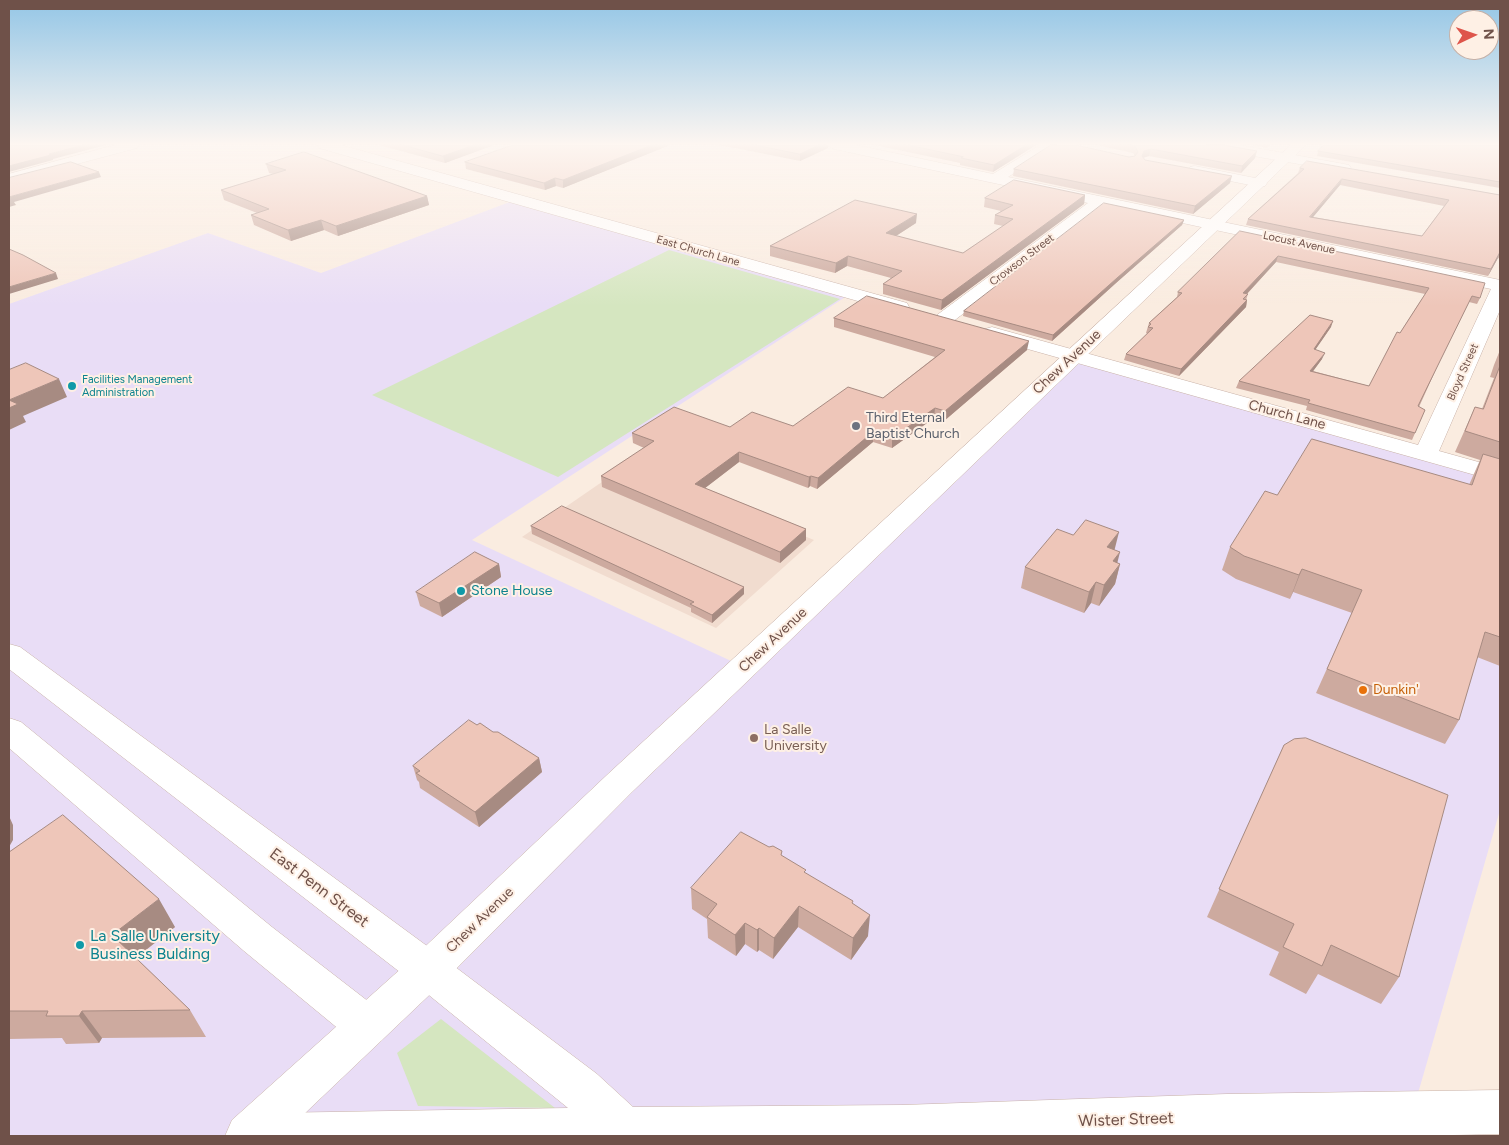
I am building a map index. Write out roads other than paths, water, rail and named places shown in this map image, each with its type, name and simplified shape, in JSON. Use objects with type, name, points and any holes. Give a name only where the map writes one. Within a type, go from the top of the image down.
[{"type":"street","name":"East Church Lane","points":[[514,198],[963,324]]},
{"type":"street","name":"Locust Avenue","points":[[1083,198],[1500,285]]},
{"type":"street","name":"Chew Avenue","points":[[248,1136],[428,970],[620,783],[1242,198]]},
{"type":"street","name":"Crowson Street","points":[[944,319],[1099,202]]},
{"type":"street","name":"Bloyd Street","points":[[1426,454],[1500,289]]},
{"type":"street","points":[[981,329],[1073,356]]},
{"type":"street","name":"Church Lane","points":[[1073,356],[1500,476]]},
{"type":"street","name":"East Penn Street","points":[[9,654],[428,970],[581,1090],[624,1130]]},
{"type":"street","points":[[9,730],[258,939],[367,1026]]},
{"type":"street","name":"Wister Street","points":[[271,1136],[624,1130],[903,1132],[1230,1127],[1500,1112]]},
{"type":"place","name":"Facilities Management Administration","points":[[72,386]]},
{"type":"place","name":"Third Eternal Baptist Church","points":[[856,426]]},
{"type":"place","name":"Stone House","points":[[461,591]]},
{"type":"place","name":"Dunkin'","points":[[1363,690]]},
{"type":"place","name":"La Salle University","points":[[754,738]]},
{"type":"place","name":"La Salle University Business Bulding","points":[[80,945]]}]
